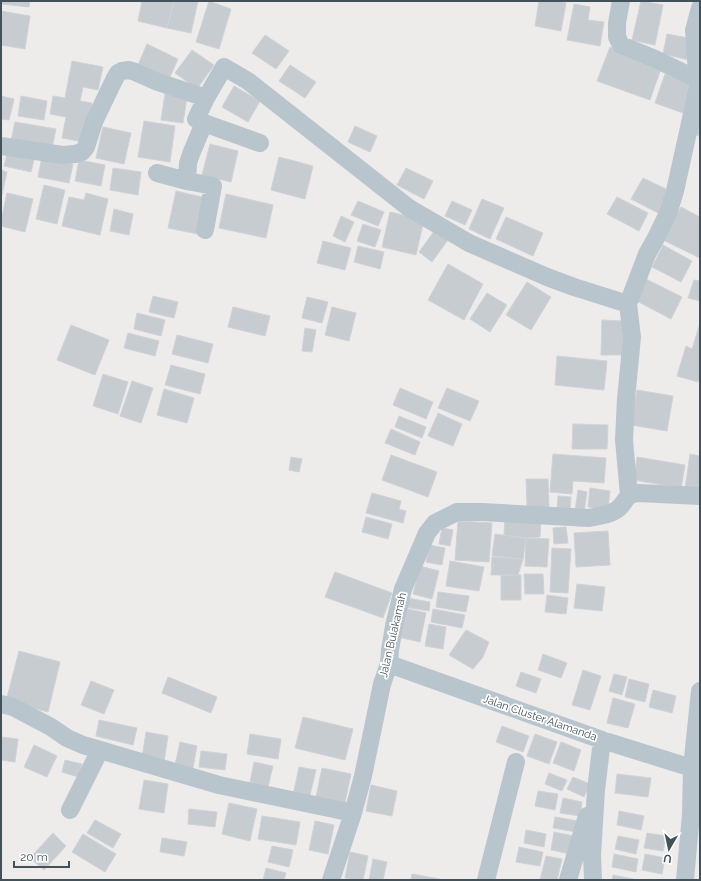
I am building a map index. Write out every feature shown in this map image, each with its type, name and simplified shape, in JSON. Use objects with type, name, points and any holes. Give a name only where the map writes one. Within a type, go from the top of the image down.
[{"type":"street","points":[[621,1],[616,37],[620,45],[653,58],[697,79]]},
{"type":"street","points":[[700,8],[694,30],[698,87],[675,191],[669,211],[656,238],[646,254],[628,304],[632,337],[626,398],[624,440],[629,495],[638,493],[700,496]]},
{"type":"street","points":[[260,144],[196,119],[224,66],[248,81],[409,208],[469,243],[547,277],[628,304]]},
{"type":"street","points":[[1,146],[63,155],[82,152],[86,147],[94,122],[114,80],[118,73],[122,71],[129,70],[158,82],[206,98]]},
{"type":"street","points":[[187,181],[190,154],[204,123]]},
{"type":"street","points":[[157,173],[213,186],[204,230]]},
{"type":"street","name":"Jalan Bulakamah","points":[[331,880],[353,813],[364,769],[382,684],[389,664],[394,626],[403,588],[427,533],[434,523],[457,512],[589,518],[616,511],[629,495]]},
{"type":"street","name":"Jalan Cluster Alamanda","points":[[389,664],[602,740],[692,768]]},
{"type":"street","points":[[685,880],[696,814],[692,768],[700,691]]},
{"type":"street","points":[[1,704],[13,707],[51,727],[67,738],[83,745],[219,786],[353,813]]},
{"type":"street","points":[[593,880],[592,855],[596,790],[602,740]]},
{"type":"street","points":[[70,810],[100,750]]},
{"type":"street","points":[[486,880],[516,762]]},
{"type":"street","points":[[568,880],[598,781]]},
{"type":"building","points":[[1,1],[30,1],[29,7],[1,4]]},
{"type":"building","points":[[142,1],[174,1],[167,28],[138,21]]},
{"type":"building","points":[[174,1],[198,1],[191,33],[167,28]]},
{"type":"building","points":[[209,1],[231,9],[219,49],[196,42]]},
{"type":"building","points":[[539,1],[557,1],[566,3],[561,31],[535,26]]},
{"type":"building","points":[[641,1],[663,5],[655,45],[632,40]]},
{"type":"building","points":[[574,4],[590,7],[588,20],[604,22],[600,46],[567,40]]},
{"type":"building","points":[[1,11],[30,16],[25,49],[1,45]]},
{"type":"building","points":[[667,34],[694,39],[689,60],[663,54]]},
{"type":"building","points":[[265,35],[289,51],[276,69],[252,53]]},
{"type":"building","points":[[147,44],[178,59],[169,79],[138,65]]},
{"type":"building","points":[[610,47],[662,66],[650,100],[597,81]]},
{"type":"building","points":[[192,50],[214,65],[197,89],[175,73]]},
{"type":"building","points":[[72,61],[103,67],[98,90],[83,87],[80,101],[92,103],[84,142],[62,138],[66,117],[50,114],[53,96],[65,98]]},
{"type":"building","points":[[290,65],[316,82],[305,98],[279,81]]},
{"type":"building","points":[[665,74],[694,85],[683,113],[655,103]]},
{"type":"building","points":[[234,86],[260,101],[248,122],[222,107]]},
{"type":"building","points":[[165,94],[187,97],[183,123],[161,120]]},
{"type":"building","points":[[1,96],[14,99],[9,120],[1,119]]},
{"type":"building","points":[[21,96],[47,101],[44,120],[18,116]]},
{"type":"building","points":[[700,110],[700,136],[695,135]]},
{"type":"building","points":[[144,121],[175,126],[170,162],[138,157]]},
{"type":"building","points":[[15,122],[56,129],[52,148],[11,141]]},
{"type":"building","points":[[355,126],[377,136],[370,152],[348,142]]},
{"type":"building","points":[[103,127],[131,133],[124,164],[96,158]]},
{"type":"building","points":[[210,144],[238,151],[231,182],[202,175]]},
{"type":"building","points":[[8,151],[35,156],[31,172],[4,166]]},
{"type":"building","points":[[42,157],[73,164],[69,183],[38,177]]},
{"type":"building","points":[[279,157],[313,166],[305,199],[271,190]]},
{"type":"building","points":[[79,160],[105,165],[101,186],[75,181]]},
{"type":"building","points":[[113,168],[141,172],[138,195],[110,190]]},
{"type":"building","points":[[406,168],[433,181],[424,199],[397,185]]},
{"type":"building","points":[[1,170],[7,172],[1,199]]},
{"type":"building","points":[[643,178],[670,191],[658,213],[631,199]]},
{"type":"building","points":[[44,185],[65,190],[57,224],[36,219]]},
{"type":"building","points":[[176,191],[206,198],[198,234],[168,228]]},
{"type":"building","points":[[7,193],[33,199],[25,232],[1,226]]},
{"type":"building","points":[[86,193],[108,199],[100,235],[62,226],[69,197],[84,200]]},
{"type":"building","points":[[226,194],[273,205],[266,238],[219,228]]},
{"type":"building","points":[[617,197],[648,213],[639,231],[607,214]]},
{"type":"building","points":[[482,199],[504,208],[490,239],[469,229]]},
{"type":"building","points":[[358,201],[384,212],[378,226],[351,215]]},
{"type":"building","points":[[452,201],[472,210],[465,225],[445,216]]},
{"type":"building","points":[[681,207],[700,217],[700,258],[663,240]]},
{"type":"building","points":[[114,209],[133,214],[129,235],[110,231]]},
{"type":"building","points":[[390,212],[424,220],[416,255],[382,247]]},
{"type":"building","points":[[341,216],[354,222],[345,242],[333,236]]},
{"type":"building","points":[[506,217],[543,233],[533,256],[496,239]]},
{"type":"building","points":[[363,224],[381,230],[375,247],[357,241]]},
{"type":"building","points":[[435,230],[448,240],[432,262],[419,252]]},
{"type":"building","points":[[323,241],[351,248],[345,270],[317,263]]},
{"type":"building","points":[[663,245],[692,261],[681,282],[652,267]]},
{"type":"building","points":[[358,246],[384,252],[380,269],[354,262]]},
{"type":"building","points":[[448,264],[483,284],[464,320],[428,300]]},
{"type":"building","points":[[644,278],[682,297],[671,319],[633,299]]},
{"type":"building","points":[[694,280],[700,281],[700,301],[688,298]]},
{"type":"building","points":[[527,282],[551,297],[531,330],[506,315]]},
{"type":"building","points":[[487,293],[507,305],[490,332],[470,319]]},
{"type":"building","points":[[153,296],[178,302],[174,318],[149,312]]},
{"type":"building","points":[[307,297],[328,302],[322,323],[302,318]]},
{"type":"building","points":[[233,307],[270,316],[265,336],[228,327]]},
{"type":"building","points":[[332,307],[356,313],[349,341],[325,335]]},
{"type":"building","points":[[137,313],[165,320],[161,336],[134,329]]},
{"type":"building","points":[[602,320],[624,321],[623,355],[601,355]]},
{"type":"building","points":[[700,323],[700,376],[698,382],[677,376],[686,346],[692,349]]},
{"type":"building","points":[[71,325],[109,340],[95,375],[57,360]]},
{"type":"building","points":[[305,328],[316,330],[312,352],[302,351]]},
{"type":"building","points":[[128,333],[159,341],[155,356],[124,348]]},
{"type":"building","points":[[177,335],[213,344],[208,363],[172,354]]},
{"type":"building","points":[[557,356],[607,361],[604,390],[555,385]]},
{"type":"building","points":[[171,365],[205,374],[200,394],[165,385]]},
{"type":"building","points":[[103,374],[128,382],[118,414],[93,406]]},
{"type":"building","points":[[132,381],[153,388],[141,423],[120,416]]},
{"type":"building","points":[[400,388],[433,402],[426,419],[393,405]]},
{"type":"building","points":[[447,388],[479,401],[470,421],[438,408]]},
{"type":"building","points":[[164,389],[194,398],[187,423],[157,415]]},
{"type":"building","points":[[637,390],[673,396],[667,431],[631,425]]},
{"type":"building","points":[[438,413],[462,424],[453,446],[428,436]]},
{"type":"building","points":[[399,416],[426,427],[422,438],[395,427]]},
{"type":"building","points":[[573,424],[608,425],[607,449],[572,449]]},
{"type":"building","points":[[391,429],[420,442],[415,455],[385,443]]},
{"type":"building","points":[[553,454],[606,458],[604,483],[573,481],[572,494],[550,492]]},
{"type":"building","points":[[690,454],[700,456],[700,491],[685,489]]},
{"type":"building","points":[[391,455],[437,472],[428,497],[382,480]]},
{"type":"building","points":[[291,457],[302,459],[299,472],[289,470]]},
{"type":"building","points":[[637,457],[685,465],[681,488],[634,480]]},
{"type":"building","points":[[526,479],[548,479],[549,507],[527,507]]},
{"type":"building","points":[[590,488],[610,491],[608,510],[588,507]]},
{"type":"building","points":[[578,490],[587,492],[584,513],[575,511]]},
{"type":"building","points":[[372,493],[401,501],[399,509],[406,511],[403,523],[366,513]]},
{"type":"building","points":[[558,496],[571,497],[570,509],[557,508]]},
{"type":"building","points":[[505,515],[541,517],[540,537],[526,538],[504,535]]},
{"type":"building","points":[[366,517],[392,524],[388,539],[362,532]]},
{"type":"building","points":[[458,521],[492,523],[489,562],[455,560]]},
{"type":"building","points":[[566,527],[568,543],[554,544],[553,528]]},
{"type":"building","points":[[442,528],[453,530],[450,546],[439,544]]},
{"type":"building","points":[[608,531],[610,565],[576,567],[574,533]]},
{"type":"building","points":[[495,534],[526,538],[523,559],[492,556]]},
{"type":"building","points":[[526,538],[549,539],[547,567],[525,566]]},
{"type":"building","points":[[429,545],[445,548],[442,565],[426,562]]},
{"type":"building","points":[[552,548],[571,549],[568,593],[550,592]]},
{"type":"building","points":[[492,557],[523,559],[518,575],[491,575]]},
{"type":"building","points":[[450,561],[484,567],[479,591],[446,586]]},
{"type":"building","points":[[420,566],[439,571],[432,599],[413,594]]},
{"type":"building","points":[[335,572],[392,593],[383,618],[325,597]]},
{"type":"building","points":[[524,574],[543,574],[544,594],[525,594]]},
{"type":"building","points":[[501,575],[521,575],[521,600],[501,600]]},
{"type":"building","points":[[577,584],[605,587],[602,611],[574,608]]},
{"type":"building","points":[[438,592],[469,596],[466,612],[436,607]]},
{"type":"building","points":[[547,595],[568,598],[566,614],[545,612]]},
{"type":"building","points":[[407,598],[430,602],[429,611],[405,607]]},
{"type":"building","points":[[404,608],[426,613],[420,642],[398,637]]},
{"type":"building","points":[[433,609],[465,615],[462,628],[431,622]]},
{"type":"building","points":[[429,624],[446,627],[443,649],[425,646]]},
{"type":"building","points":[[466,630],[489,642],[483,657],[473,669],[449,655]]},
{"type":"building","points":[[19,651],[60,662],[48,712],[6,701]]},
{"type":"building","points":[[543,654],[567,663],[561,678],[538,670]]},
{"type":"building","points":[[583,670],[601,676],[590,710],[572,705]]},
{"type":"building","points":[[521,672],[541,679],[536,693],[516,686]]},
{"type":"building","points":[[614,674],[627,677],[622,695],[609,691]]},
{"type":"building","points":[[168,677],[217,697],[211,713],[162,693]]},
{"type":"building","points":[[629,679],[649,684],[645,702],[625,697]]},
{"type":"building","points":[[91,681],[114,690],[104,714],[81,705]]},
{"type":"building","points":[[653,690],[676,696],[672,713],[649,707]]},
{"type":"building","points":[[613,698],[635,704],[628,728],[607,723]]},
{"type":"building","points":[[303,717],[353,729],[345,760],[295,748]]},
{"type":"building","points":[[99,720],[137,728],[133,745],[96,736]]},
{"type":"building","points":[[502,726],[529,736],[523,752],[496,742]]},
{"type":"building","points":[[146,732],[168,736],[164,762],[142,758]]},
{"type":"building","points":[[250,734],[281,739],[278,759],[247,754]]},
{"type":"building","points":[[535,734],[557,742],[549,764],[527,756]]},
{"type":"building","points":[[1,737],[18,739],[15,762],[1,760]]},
{"type":"building","points":[[180,742],[197,746],[192,773],[174,770]]},
{"type":"building","points":[[561,742],[581,750],[574,771],[553,763]]},
{"type":"building","points":[[34,745],[57,756],[47,777],[24,767]]},
{"type":"building","points":[[201,751],[227,754],[225,770],[199,767]]},
{"type":"building","points":[[65,760],[82,764],[78,777],[62,772]]},
{"type":"building","points":[[254,762],[273,766],[268,787],[250,782]]},
{"type":"building","points":[[299,767],[316,770],[309,799],[293,795]]},
{"type":"building","points":[[322,768],[351,774],[344,807],[315,802]]},
{"type":"building","points":[[549,773],[567,780],[562,791],[545,784]]},
{"type":"building","points":[[617,774],[651,778],[648,797],[615,793]]},
{"type":"building","points":[[573,777],[590,784],[584,797],[567,789]]},
{"type":"building","points":[[144,780],[168,784],[164,813],[139,809]]},
{"type":"building","points":[[371,785],[397,791],[392,816],[366,811]]},
{"type":"building","points":[[538,791],[558,794],[555,810],[535,806]]},
{"type":"building","points":[[563,798],[582,802],[580,816],[560,813]]},
{"type":"building","points":[[229,803],[257,809],[250,841],[222,834]]},
{"type":"building","points":[[189,809],[217,812],[215,827],[188,824]]},
{"type":"building","points":[[619,811],[644,816],[641,830],[617,825]]},
{"type":"building","points":[[262,816],[300,822],[296,845],[258,839]]},
{"type":"building","points":[[555,817],[578,821],[576,832],[553,828]]},
{"type":"building","points":[[95,820],[121,834],[113,848],[87,833]]},
{"type":"building","points":[[315,821],[334,825],[328,854],[309,850]]},
{"type":"building","points":[[526,830],[546,834],[544,847],[524,843]]},
{"type":"building","points":[[554,832],[574,836],[570,854],[551,850]]},
{"type":"building","points":[[53,833],[66,846],[44,870],[30,858]]},
{"type":"building","points":[[647,833],[666,836],[663,851],[644,848]]},
{"type":"building","points":[[83,834],[116,854],[105,872],[72,852]]},
{"type":"building","points":[[618,836],[639,840],[636,854],[615,849]]},
{"type":"building","points":[[162,838],[187,842],[184,856],[160,852]]},
{"type":"building","points":[[272,846],[293,850],[289,867],[268,862]]},
{"type":"building","points":[[519,847],[543,852],[540,866],[516,862]]},
{"type":"building","points":[[350,852],[368,856],[363,880],[345,878]]},
{"type":"building","points":[[614,854],[638,859],[636,872],[612,867]]},
{"type":"building","points":[[645,854],[665,858],[662,874],[642,870]]},
{"type":"building","points":[[546,856],[562,859],[557,880],[540,880]]},
{"type":"building","points":[[373,859],[387,862],[383,880],[369,880]]},
{"type":"building","points":[[266,868],[286,873],[284,880],[263,880]]},
{"type":"building","points":[[412,874],[429,877],[428,880],[411,880]]},
{"type":"building","points":[[613,875],[638,880],[612,880]]},
{"type":"building","points":[[429,877],[444,880],[428,880]]}]
